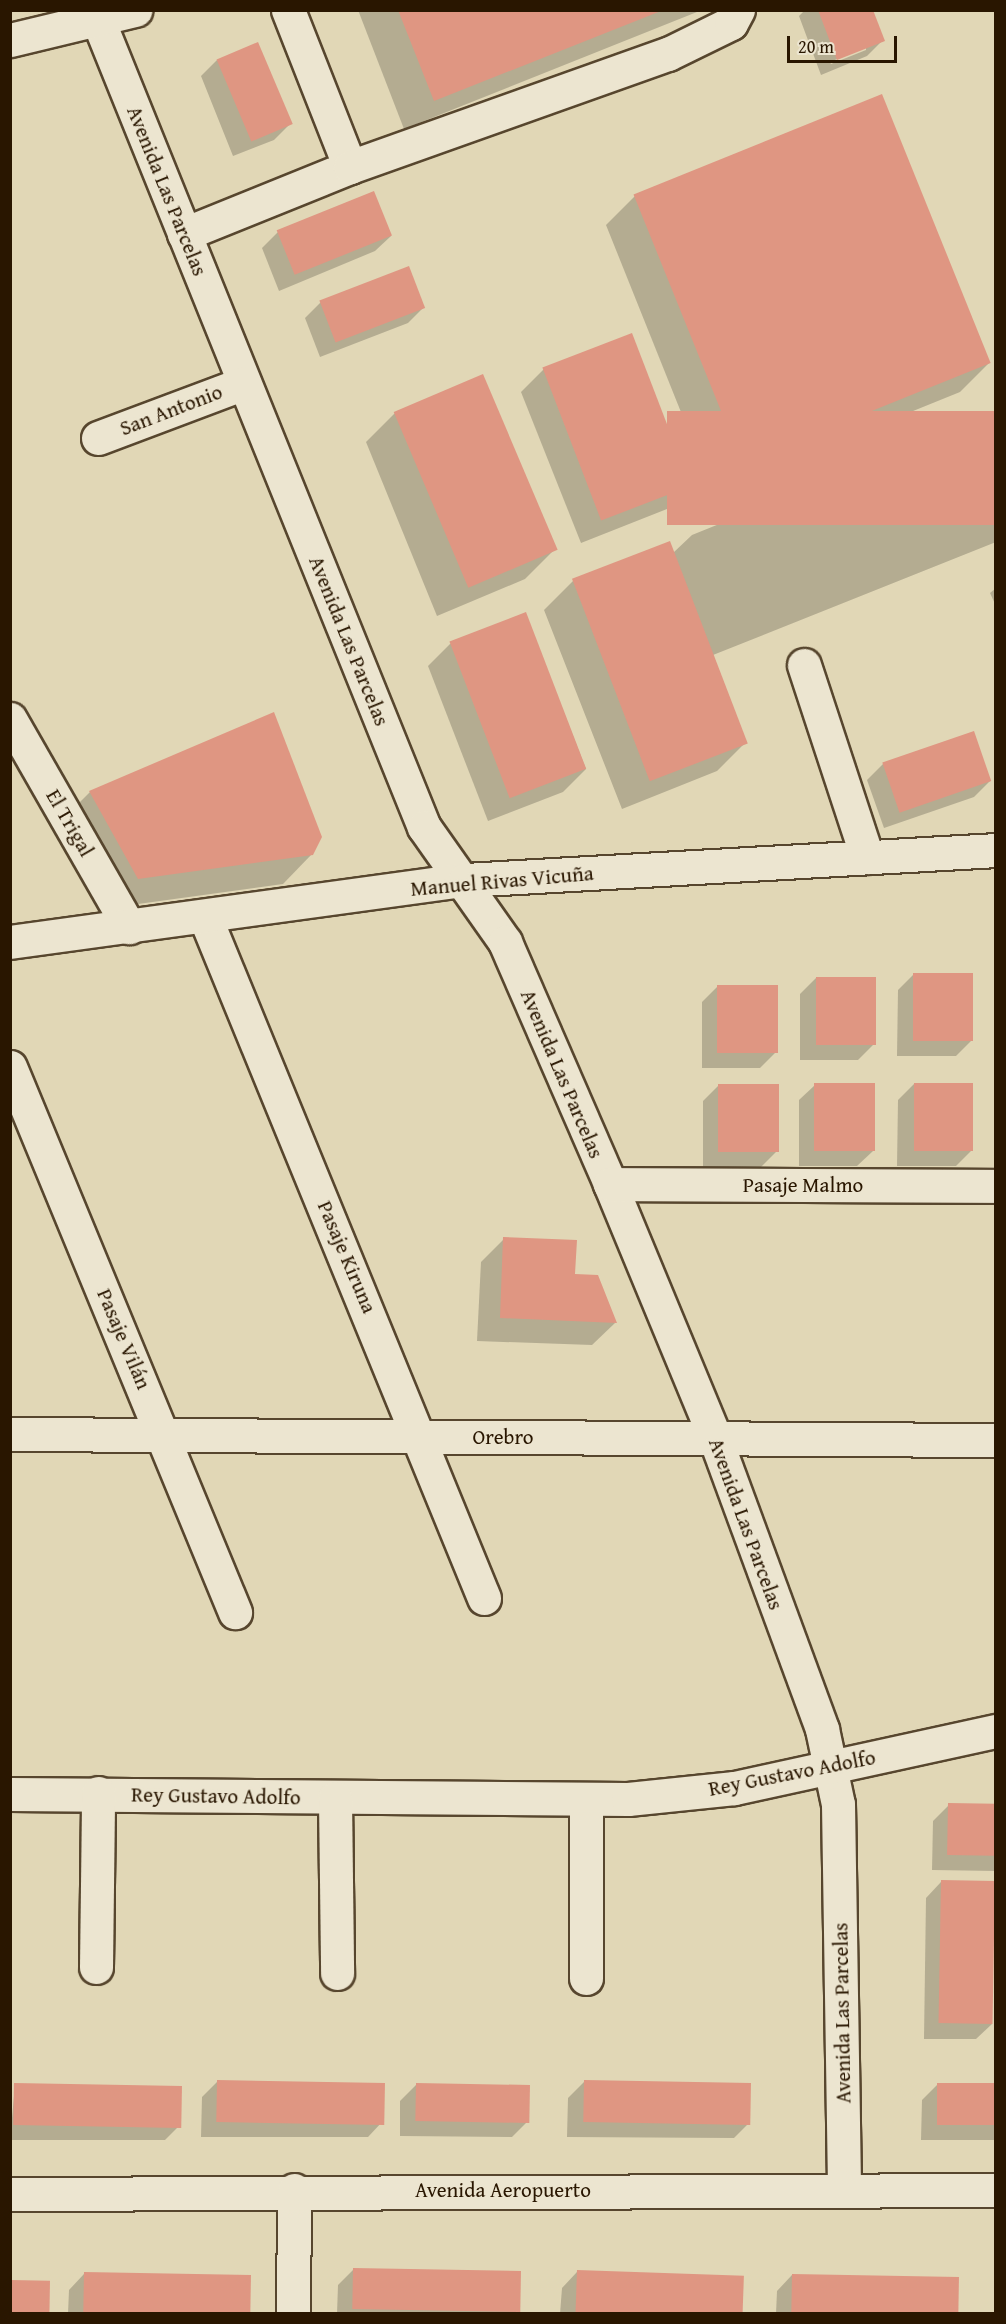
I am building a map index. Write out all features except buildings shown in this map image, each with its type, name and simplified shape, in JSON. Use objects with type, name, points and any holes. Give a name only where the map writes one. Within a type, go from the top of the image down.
[{"type":"street","points":[[10,40],[96,16],[135,10]]},
{"type":"street","points":[[288,10],[350,167]]},
{"type":"street","points":[[184,234],[350,167],[668,54],[731,23],[738,10]]},
{"type":"street","name":"Avenida Las Parcelas","points":[[96,16],[424,827],[465,880],[505,942],[610,1184],[715,1438],[833,1768],[839,1822],[844,2189]]},
{"type":"street","name":"San Antonio","points":[[98,438],[244,382]]},
{"type":"street","points":[[804,665],[867,857]]},
{"type":"street","name":"El Trigal","points":[[10,719],[129,927]]},
{"type":"street","name":"Manuel Rivas Vicuña","points":[[10,942],[465,880],[996,850]]},
{"type":"street","name":"Pasaje Kiruna","points":[[205,917],[422,1436],[484,1598]]},
{"type":"street","name":"Pasaje Vilán","points":[[10,1067],[236,1612]]},
{"type":"street","name":"Pasaje Malmo","points":[[610,1184],[996,1186]]},
{"type":"street","name":"Orebro","points":[[10,1434],[996,1440]]},
{"type":"street","name":"Rey Gustavo Adolfo","points":[[10,1794],[98,1793],[586,1800],[734,1788],[996,1731]]},
{"type":"street","points":[[96,1966],[98,1793]]},
{"type":"street","points":[[335,1798],[337,1973]]},
{"type":"street","points":[[586,1800],[586,1978]]},
{"type":"street","points":[[293,2313],[294,2190]]},
{"type":"street","name":"Avenida Aeropuerto","points":[[10,2194],[294,2190],[996,2190]]}]
